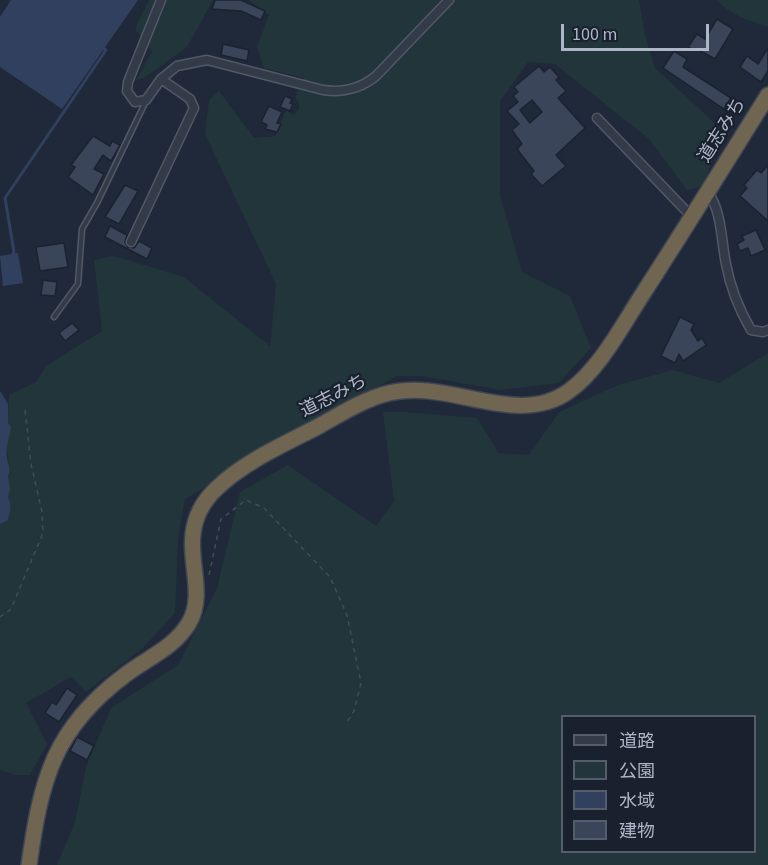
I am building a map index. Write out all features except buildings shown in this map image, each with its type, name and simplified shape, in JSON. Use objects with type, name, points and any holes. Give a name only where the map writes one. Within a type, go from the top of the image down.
[{"type":"highway","name":"道志みち","points":[[29,865],[43,787],[62,743],[74,724],[96,699],[132,669],[170,645],[180,635],[193,614],[196,581],[193,535],[200,511],[211,494],[240,471],[363,402],[385,394],[413,388],[447,392],[495,404],[517,406],[550,401],[566,394],[591,371],[612,341],[768,95]]},
{"type":"street","points":[[161,0],[127,87],[135,102],[146,100],[161,79],[177,66],[207,60],[323,90],[335,92],[352,89],[376,76],[449,0]]},
{"type":"street","points":[[131,242],[194,108],[190,99],[161,79]]},
{"type":"street","points":[[597,118],[692,217]]},
{"type":"street","points":[[708,192],[715,202],[727,267],[745,320],[751,330],[764,332],[768,330]]},
{"type":"lane","points":[[54,317],[78,284],[82,229],[103,193],[146,100]]},
{"type":"path","points":[[0,617],[11,609],[43,533],[42,512],[31,464],[25,410]]},
{"type":"path","points":[[196,581],[207,580],[221,519],[246,500],[264,508],[330,577],[347,615],[360,683],[354,711],[347,722]]},
{"type":"green space","points":[[149,0],[213,0],[187,47],[144,78],[136,80],[152,52],[135,29]]},
{"type":"green space","points":[[248,0],[639,0],[645,35],[655,68],[720,128],[717,148],[703,186],[687,190],[649,139],[555,64],[528,62],[500,101],[500,195],[522,272],[570,296],[591,348],[559,383],[500,390],[421,376],[397,376],[185,499],[178,539],[175,613],[144,647],[86,692],[71,677],[26,703],[47,744],[30,775],[16,775],[0,770],[0,524],[9,514],[7,488],[10,473],[7,448],[10,433],[9,395],[36,382],[46,366],[102,331],[94,260],[114,256],[184,277],[270,346],[276,284],[205,134],[209,100],[219,91],[254,138],[275,136],[286,111],[294,115],[299,109],[299,103],[295,97],[304,78],[264,68],[257,47],[269,15]]},
{"type":"green space","points":[[717,0],[768,0],[768,27],[734,14]]},
{"type":"green space","points":[[768,353],[768,865],[57,865],[75,822],[86,767],[111,708],[178,665],[217,588],[240,492],[288,465],[376,526],[394,501],[383,412],[477,418],[499,453],[529,455],[559,412],[618,385],[673,370],[719,383]]},
{"type":"water","points":[[11,0],[138,0],[62,109],[0,67],[0,17]]},
{"type":"water","points":[[18,253],[23,283],[3,286],[0,256]]},
{"type":"water","points":[[0,391],[8,404],[8,423],[11,427],[7,446],[10,469],[8,497],[10,509],[7,521],[0,524]]},
{"type":"waterway","points":[[12,256],[14,252],[5,198],[106,50],[103,48]]}]
